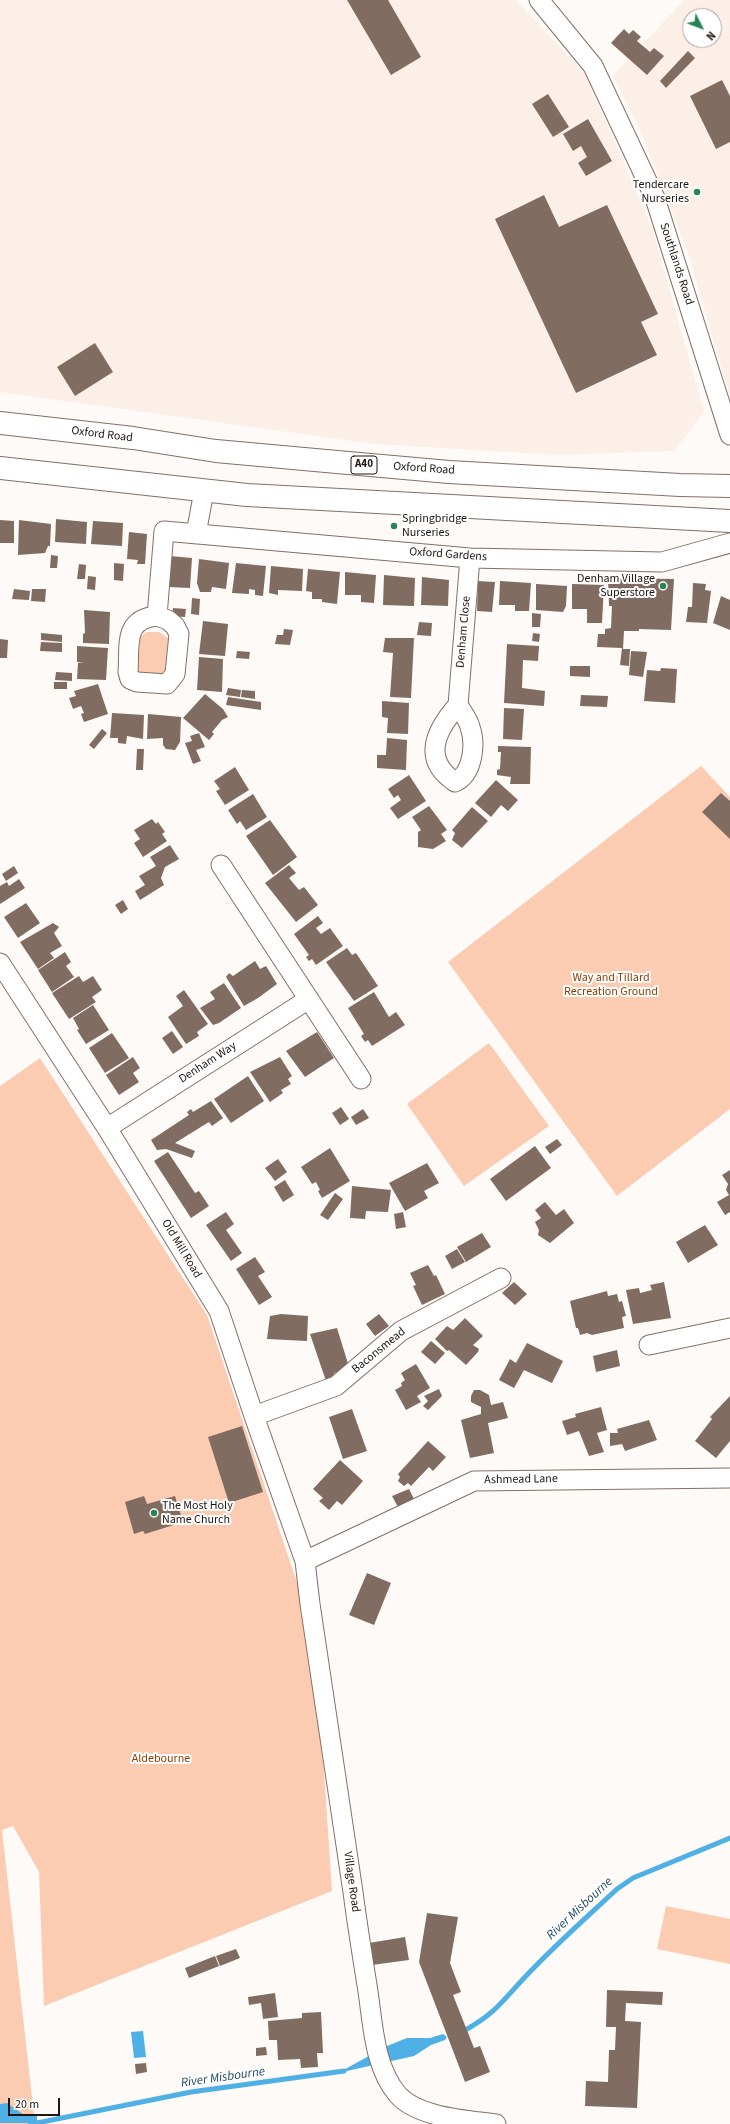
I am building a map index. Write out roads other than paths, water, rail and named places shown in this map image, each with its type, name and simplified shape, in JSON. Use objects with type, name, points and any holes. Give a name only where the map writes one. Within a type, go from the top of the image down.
[{"type":"highway","name":"Oxford Road","points":[[0,423],[133,438],[216,451],[449,472],[664,484],[730,486]]},
{"type":"highway","points":[[0,468],[253,495],[730,521]]},
{"type":"street","name":"Southlands Road","points":[[539,0],[593,66],[655,198],[730,435]]},
{"type":"street","points":[[196,534],[204,490]]},
{"type":"street","name":"Oxford Gardens","points":[[157,616],[164,531],[470,558],[662,562],[730,542]]},
{"type":"street","name":"Denham Close","points":[[458,705],[470,558]]},
{"type":"street","points":[[221,865],[361,1079]]},
{"type":"street","name":"Old Mill Road","points":[[0,963],[107,1128],[219,1311],[254,1416],[306,1561]]},
{"type":"street","name":"Denham Way","points":[[107,1128],[310,999]]},
{"type":"street","name":"Baconsmead","points":[[254,1416],[336,1386],[401,1331],[500,1278]]},
{"type":"street","points":[[649,1345],[730,1328]]},
{"type":"street","name":"Ashmead Lane","points":[[306,1561],[474,1481],[730,1478]]},
{"type":"street","name":"Village Road","points":[[306,1561],[310,1604],[376,2046],[384,2070],[389,2082],[399,2096],[417,2108],[442,2116],[496,2124]]},
{"type":"water","points":[[143,2031],[146,2057],[134,2058],[131,2032]]},
{"type":"water","points":[[443,2034],[447,2037],[445,2040],[431,2045],[414,2056],[338,2073],[387,2046],[407,2038],[430,2038]]},
{"type":"water","points":[[7,2103],[24,2115],[37,2116],[37,2123],[0,2123],[0,2104]]},
{"type":"waterway","name":"River Misbourne","points":[[467,2029],[493,2011],[548,1953],[617,1889],[633,1878],[730,1838]]},
{"type":"waterway","name":"River Misbourne","points":[[30,2122],[37,2123],[191,2092],[344,2071]]},
{"type":"place","name":"Tendercare Nurseries","points":[[697,192]]},
{"type":"place","name":"Springbridge Nurseries","points":[[394,526]]},
{"type":"place","name":"Denham Village Superstore","points":[[663,586]]},
{"type":"place","name":"The Most Holy Name Church","points":[[154,1513]]},
{"type":"park label","name":"Way and Tillard Recreation Ground","points":[[611,985]]},
{"type":"park label","name":"Aldebourne","points":[[161,1759]]}]
